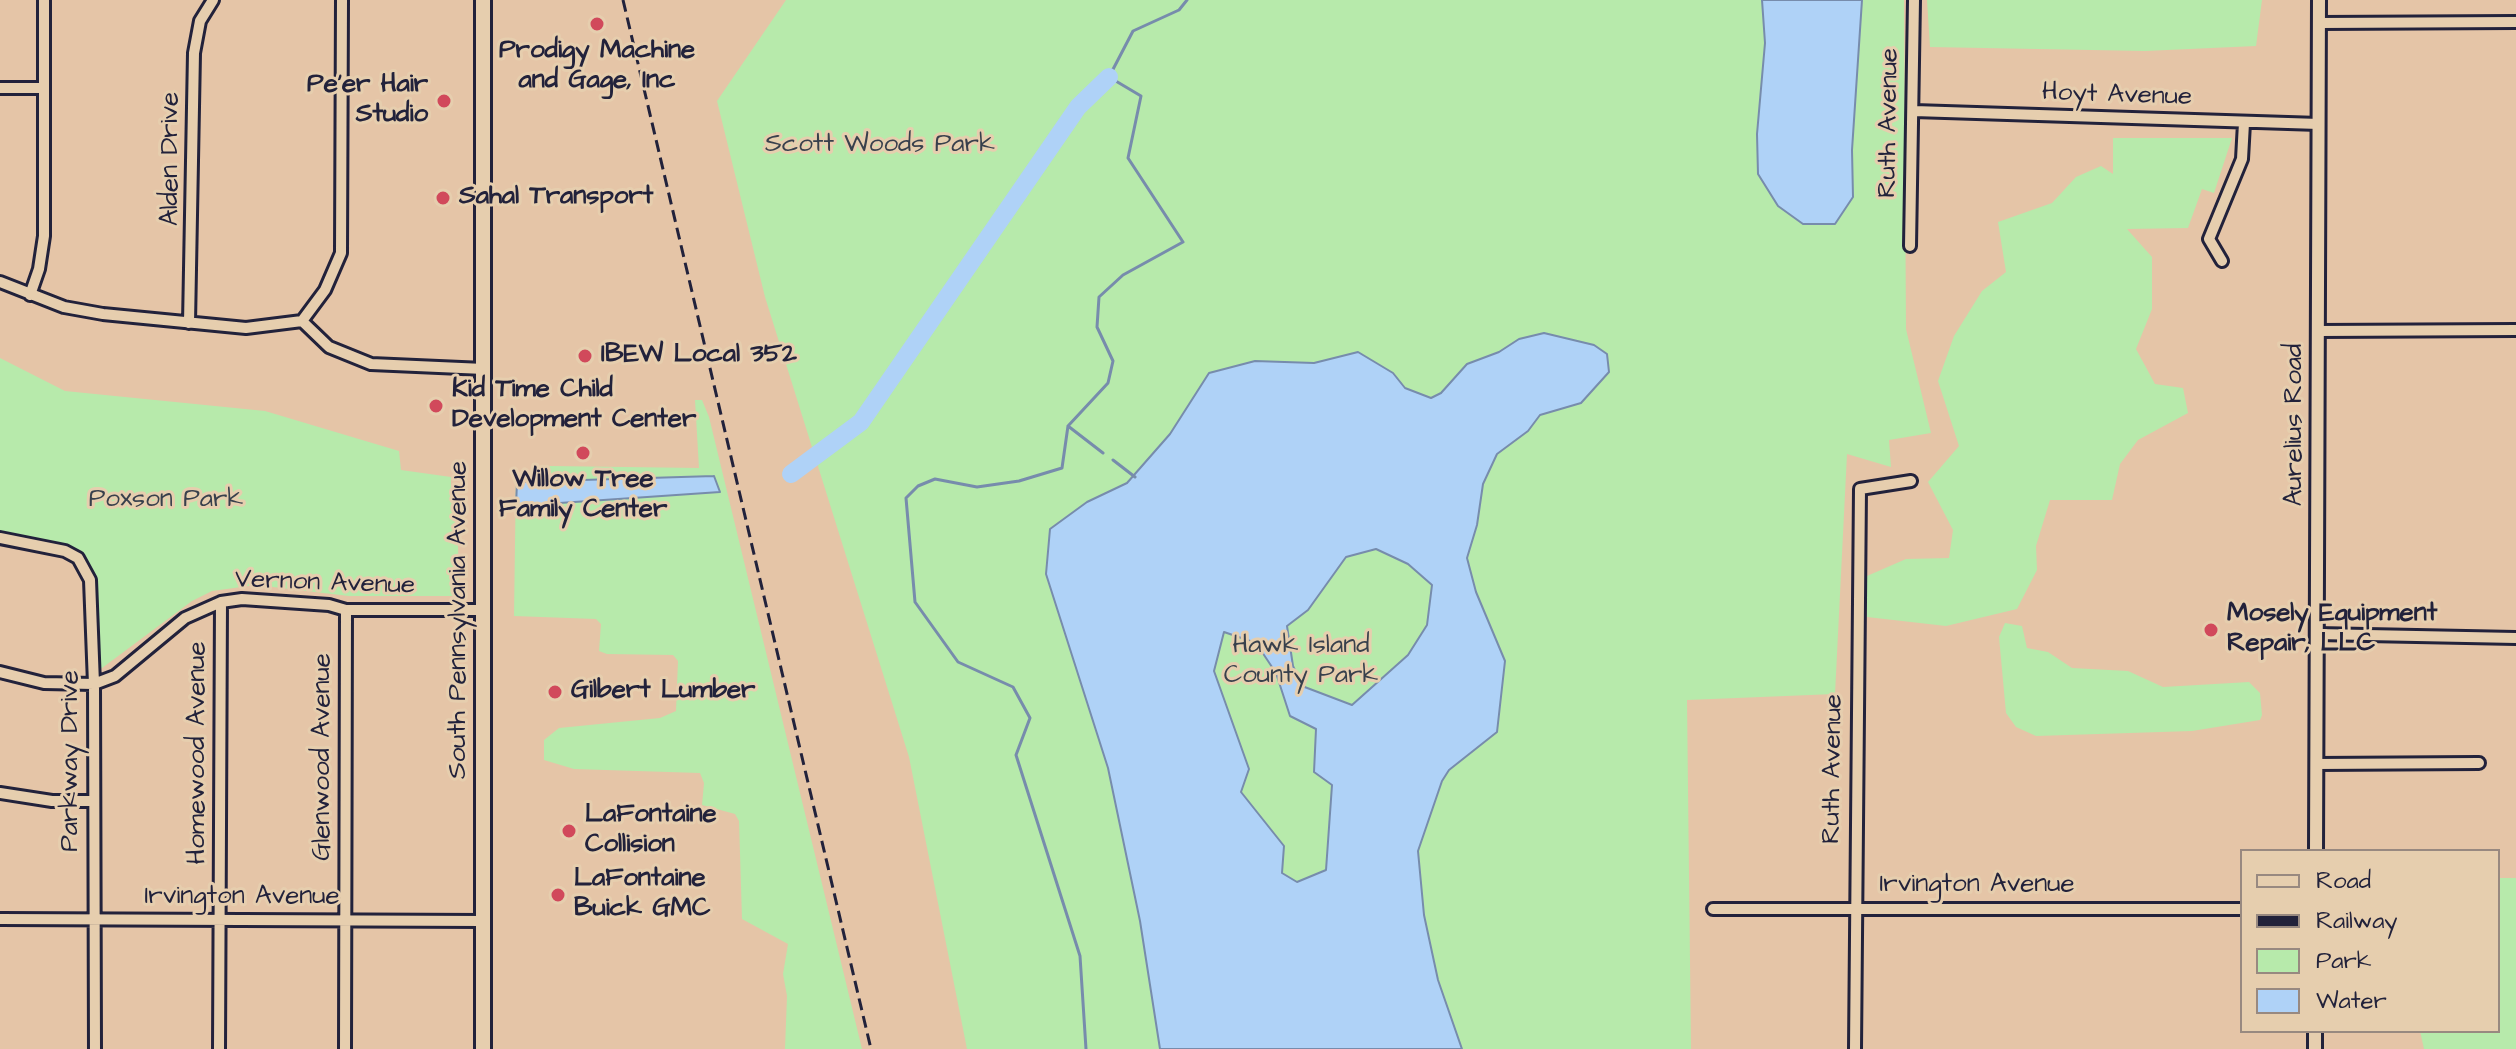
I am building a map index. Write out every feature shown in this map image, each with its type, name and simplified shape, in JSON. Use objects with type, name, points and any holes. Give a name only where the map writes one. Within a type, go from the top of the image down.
[{"type":"main road","name":"South Pennsylvania Avenue","points":[[483,0],[483,1049]]},
{"type":"street","points":[[30,295],[44,236],[44,0]]},
{"type":"street","name":"Alden Drive","points":[[189,323],[194,53],[200,21],[213,0]]},
{"type":"street","points":[[0,282],[64,307],[103,314],[246,328],[302,321],[325,290],[341,253],[342,0]]},
{"type":"street","name":"Ruth Avenue","points":[[1910,246],[1914,0]]},
{"type":"street","name":"Aurelius Road","points":[[2316,849],[2319,0]]},
{"type":"street","points":[[2319,23],[2516,22]]},
{"type":"street","points":[[0,88],[44,88]]},
{"type":"street","name":"Hoyt Avenue","points":[[1914,111],[2319,124]]},
{"type":"street","points":[[2222,261],[2209,239],[2242,159],[2244,123]]},
{"type":"street","points":[[302,321],[329,347],[371,364],[484,369]]},
{"type":"street","points":[[2318,331],[2516,330]]},
{"type":"street","name":"Ruth Avenue","points":[[1855,1049],[1860,489],[1911,481]]},
{"type":"street","name":"Parkway Drive","points":[[0,538],[51,545],[78,558],[86,567],[92,596],[95,1049]]},
{"type":"street","name":"Vernon Avenue","points":[[94,684],[115,676],[185,618],[221,602],[270,599],[346,610],[484,610]]},
{"type":"street","name":"Homewood Avenue","points":[[219,1049],[221,602]]},
{"type":"street","name":"Glenwood Avenue","points":[[345,1049],[346,610]]},
{"type":"street","points":[[2317,634],[2516,638]]},
{"type":"street","points":[[0,672],[44,683],[94,684]]},
{"type":"street","points":[[2316,764],[2479,763]]},
{"type":"street","points":[[0,793],[52,801],[94,801]]},
{"type":"street","name":"Irvington Avenue","points":[[1713,909],[2240,909]]},
{"type":"street","name":"Irvington Avenue","points":[[0,919],[483,921]]},
{"type":"green space","name":"Hawk Island County Park","points":[[786,0],[1904,0],[1906,329],[1931,433],[1889,440],[1891,467],[1847,454],[1835,694],[1687,700],[1691,1049],[967,1049],[909,757],[765,297],[717,101]]},
{"type":"green space","points":[[1927,0],[2262,0],[2256,46],[2145,51],[1930,47]]},
{"type":"green space","points":[[2113,138],[2232,138],[2214,193],[2202,189],[2188,228],[2127,229],[2152,257],[2152,309],[2136,349],[2155,384],[2183,388],[2188,413],[2138,440],[2120,464],[2112,500],[2050,500],[2036,546],[2037,570],[2017,609],[1946,626],[1867,617],[1867,576],[1906,559],[1949,558],[1953,530],[1928,482],[1959,446],[1938,381],[1954,336],[1982,291],[2006,272],[1998,222],[2052,203],[2076,177],[2101,166],[2113,174]]},
{"type":"green space","name":"Poxson Park","points":[[0,358],[65,391],[265,411],[399,451],[401,470],[451,477],[451,486],[457,487],[459,596],[349,596],[256,585],[212,591],[192,601],[98,671],[93,571],[83,556],[58,544],[0,536]]},
{"type":"green space","points":[[695,400],[702,400],[709,417],[862,1049],[785,1049],[787,996],[783,974],[788,944],[742,919],[739,821],[735,814],[702,805],[704,783],[700,773],[574,769],[544,760],[544,740],[559,728],[660,718],[676,711],[678,661],[673,655],[607,654],[599,651],[601,624],[596,619],[514,616],[516,473],[537,472],[550,466],[699,468]]},
{"type":"green space","points":[[2005,623],[2022,626],[2027,648],[2048,652],[2072,668],[2128,671],[2163,687],[2249,682],[2260,693],[2262,715],[2260,720],[2192,731],[2036,736],[2016,727],[2006,713],[1999,637]]},
{"type":"green space","points":[[2500,878],[2516,878],[2516,1049],[2424,1049],[2420,1033],[2500,1033]]},
{"type":"water","points":[[1762,0],[1862,0],[1852,150],[1853,197],[1835,224],[1803,224],[1778,206],[1758,174],[1757,134],[1765,43]]},
{"type":"water","points":[[1544,333],[1594,345],[1607,354],[1609,372],[1581,403],[1540,415],[1528,431],[1497,454],[1483,484],[1477,525],[1467,558],[1476,592],[1505,661],[1497,732],[1449,770],[1442,781],[1418,851],[1424,915],[1438,980],[1462,1049],[1160,1049],[1140,921],[1108,768],[1046,574],[1050,529],[1087,502],[1127,483],[1170,434],[1209,373],[1255,361],[1314,363],[1358,352],[1393,373],[1405,388],[1431,398],[1441,393],[1467,364],[1499,352],[1519,339]],"holes":[[[1376,549],[1408,564],[1432,585],[1427,625],[1408,655],[1352,705],[1302,686],[1293,666],[1287,626],[1308,610],[1346,557]],[[1224,632],[1256,643],[1276,673],[1290,716],[1316,729],[1314,772],[1332,785],[1326,870],[1297,882],[1282,873],[1284,846],[1241,792],[1249,769],[1214,671]]]},
{"type":"water","points":[[714,476],[720,492],[516,506],[517,482]]},
{"type":"waterway","points":[[1086,1049],[1080,956],[1016,755],[1030,718],[1013,687],[958,662],[915,602],[906,498],[918,486],[935,479],[977,487],[1019,481],[1062,468],[1068,426],[1108,383],[1113,361],[1097,327],[1099,297],[1123,275],[1183,242],[1128,158],[1141,96],[1109,77],[1133,31],[1179,10],[1187,0]]},
{"type":"waterway","points":[[791,474],[861,422],[1078,107],[1109,77]]},
{"type":"waterway","points":[[1068,426],[1103,453]]},
{"type":"waterway","points":[[1113,460],[1135,477]]},
{"type":"railway","points":[[623,0],[871,1049]]},
{"type":"place","name":"Prodigy Machine and Gage, Inc","points":[[597,24]]},
{"type":"place","name":"Pe'er Hair Studio","points":[[444,101]]},
{"type":"place","name":"Sahal Transport","points":[[443,198]]},
{"type":"place","name":"IBEW Local 352","points":[[585,356]]},
{"type":"place","name":"Kid Time Child Development Center","points":[[436,406]]},
{"type":"place","name":"Willow Tree Family Center","points":[[583,453]]},
{"type":"place","name":"Mosely Equipment Repair, LLC","points":[[2211,630]]},
{"type":"place","name":"Gilbert Lumber","points":[[555,692]]},
{"type":"place","name":"LaFontaine Collision","points":[[569,831]]},
{"type":"place","name":"LaFontaine Buick GMC","points":[[558,895]]},
{"type":"park label","name":"Scott Woods Park","points":[[880,146]]}]
